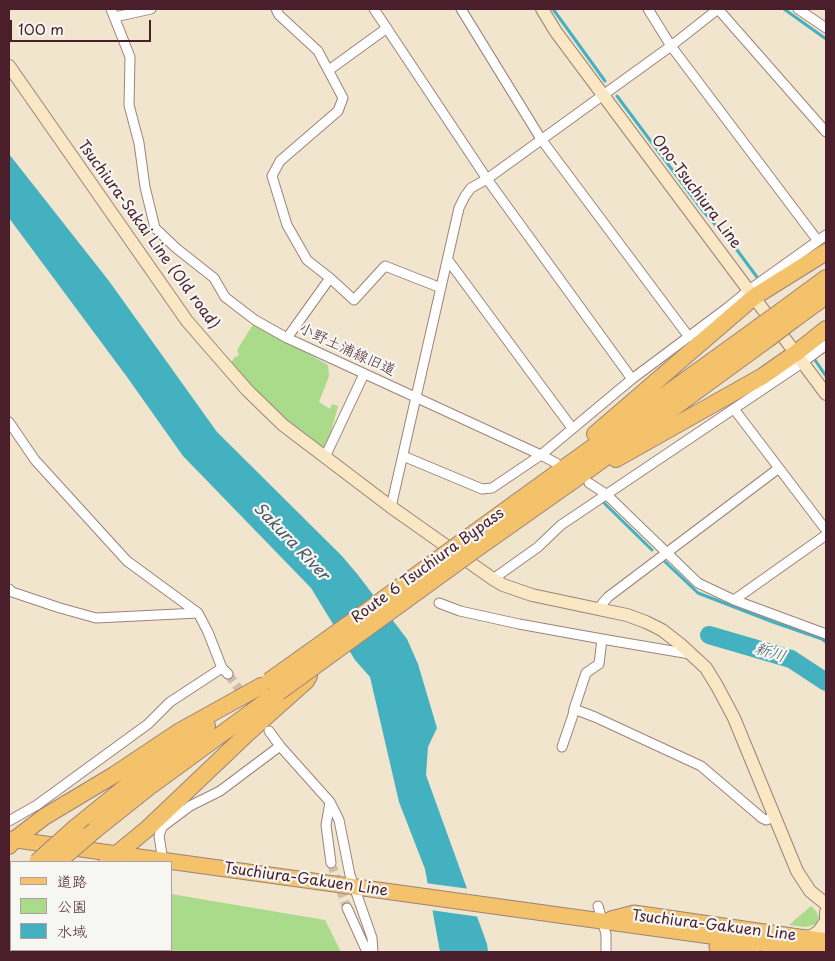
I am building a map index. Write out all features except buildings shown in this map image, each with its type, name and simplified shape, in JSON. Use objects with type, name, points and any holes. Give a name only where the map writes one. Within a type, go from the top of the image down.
[{"type":"highway","points":[[822,246],[752,293],[588,440],[575,470],[600,468],[674,425],[799,358],[826,329]]},
{"type":"highway","name":"Route 6 Tsuchiura Bypass","points":[[789,315],[826,278]]},
{"type":"highway","name":"Route 6 Tsuchiura Bypass","points":[[59,861],[95,830],[273,690],[367,611],[468,546],[789,315],[826,296]]},
{"type":"highway","name":"Route 6 Tsuchiura Bypass","points":[[38,861],[76,827],[134,780],[273,690],[316,665],[468,546]]},
{"type":"highway","points":[[11,842],[44,817],[180,731],[273,690]]},
{"type":"highway","points":[[121,859],[147,829],[250,731],[273,690]]},
{"type":"main road","name":"Tsuchiura-Gakuen Line","points":[[11,842],[121,859],[163,861]]},
{"type":"main road","name":"Tsuchiura-Gakuen Line","points":[[172,862],[362,888],[597,915],[634,913],[826,941]]},
{"type":"main road","points":[[597,915],[752,947],[826,952]]},
{"type":"street","points":[[151,9],[113,13],[130,57],[129,105],[139,143],[145,187],[155,228],[176,248],[214,278],[225,297],[255,320],[287,338]]},
{"type":"street","points":[[276,9],[279,15],[318,51],[343,98],[338,111],[280,161],[272,176],[287,225],[307,260],[354,300],[385,266],[442,288]]},
{"type":"street","points":[[374,9],[486,178],[632,379]]},
{"type":"street","points":[[461,9],[541,139],[688,337]]},
{"type":"street","name":"Ono-Tsuchiura Line","points":[[542,9],[556,32],[826,394]]},
{"type":"street","points":[[648,9],[671,46],[822,246]]},
{"type":"street","points":[[391,506],[459,208],[471,188],[671,46],[718,9],[826,132]]},
{"type":"street","points":[[798,9],[826,28]]},
{"type":"street","points":[[328,70],[387,28]]},
{"type":"street","name":"Tsuchiura-Sakai Line (Old road)","points":[[9,66],[187,321],[248,390],[283,425],[493,579],[514,590],[532,596],[598,609],[646,622],[662,630],[706,668],[734,718],[797,871],[810,891],[825,907]]},
{"type":"street","points":[[822,246],[826,235]]},
{"type":"street","points":[[448,260],[572,428]]},
{"type":"street","name":"小野土浦線旧道","points":[[330,278],[287,338],[575,470],[606,494],[698,583],[734,600],[826,634]]},
{"type":"street","points":[[403,456],[482,489],[492,488],[541,455],[632,379],[688,337],[752,293]]},
{"type":"street","points":[[493,579],[538,547],[560,525],[734,409],[799,358],[826,345]]},
{"type":"street","points":[[326,457],[364,374]]},
{"type":"street","points":[[734,409],[826,530]]},
{"type":"street","points":[[9,422],[35,460],[127,561],[198,613],[225,671],[170,702],[148,724],[37,805],[9,821]]},
{"type":"street","points":[[598,609],[608,597],[779,468]]},
{"type":"street","points":[[734,600],[826,535]]},
{"type":"street","points":[[9,589],[12,592],[60,608],[96,618],[198,613]]},
{"type":"street","points":[[438,603],[477,615],[691,654]]},
{"type":"street","points":[[562,747],[586,673],[599,664],[602,639]]},
{"type":"street","points":[[574,709],[701,766],[762,818],[766,820],[774,816]]},
{"type":"street","points":[[269,731],[330,802],[338,820],[350,875],[362,888],[358,900],[372,938],[373,952]]},
{"type":"street","points":[[163,861],[159,836],[162,828],[190,806],[220,792],[280,746]]},
{"type":"street","points":[[330,802],[326,825],[331,863]]},
{"type":"street","points":[[803,937],[812,936],[819,931],[826,921],[825,907]]},
{"type":"street","points":[[346,908],[367,952]]},
{"type":"street","points":[[597,915],[606,934],[606,952]]},
{"type":"green space","points":[[254,323],[328,365],[329,376],[319,402],[330,409],[332,404],[338,406],[325,454],[285,423],[230,364],[239,355],[237,350]]},
{"type":"green space","points":[[172,894],[325,920],[341,952],[44,952],[172,951]]},
{"type":"green space","points":[[811,906],[819,918],[816,924],[806,927],[789,925]]},
{"type":"water","name":"Sakura River","points":[[9,154],[109,281],[217,432],[342,556],[407,639],[418,664],[437,728],[428,747],[426,775],[487,944],[488,952],[440,952],[425,869],[399,802],[370,677],[355,660],[311,588],[183,456],[9,218]]},
{"type":"pier","points":[[425,883],[470,889],[480,917],[430,910]]},
{"type":"waterway","points":[[553,9],[605,81]]},
{"type":"waterway","points":[[784,9],[826,39]]},
{"type":"waterway","points":[[617,96],[703,211],[734,246],[757,277]]},
{"type":"waterway","points":[[815,360],[826,376]]},
{"type":"waterway","points":[[601,500],[652,550]]},
{"type":"waterway","points":[[662,559],[698,593],[826,642]]},
{"type":"waterway","name":"新川","points":[[709,635],[791,659],[826,682]]},
{"type":"tunnel","points":[[228,674],[256,712]]},
{"type":"tunnel","points":[[331,863],[347,908]]}]
